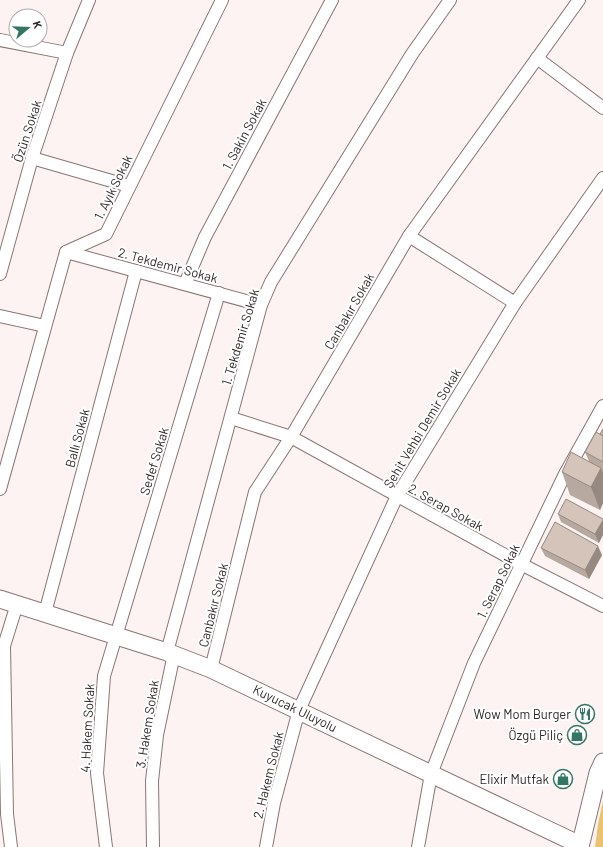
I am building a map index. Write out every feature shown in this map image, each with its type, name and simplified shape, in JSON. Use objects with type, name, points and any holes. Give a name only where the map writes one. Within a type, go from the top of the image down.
[{"type":"street","name":"Özün Sokak","points":[[0,274],[32,158],[67,53],[89,0]]},
{"type":"street","name":"1. Ayık Sokak","points":[[66,252],[106,234],[222,0]]},
{"type":"street","name":"1. Sakin Sokak","points":[[185,284],[205,237],[332,0]]},
{"type":"street","name":"1. Tekdemir Sokak","points":[[170,653],[261,305],[271,282],[366,128],[412,54],[450,0]]},
{"type":"street","name":"Canbakır Sokak","points":[[211,669],[255,492],[291,437],[409,236],[579,0]]},
{"type":"street","points":[[0,40],[67,53]]},
{"type":"street","points":[[537,58],[603,108]]},
{"type":"street","points":[[32,158],[129,186]]},
{"type":"street","name":"Şehit Vehbi Demir Sokak","points":[[299,710],[397,496],[515,303],[603,178]]},
{"type":"street","points":[[409,236],[515,303]]},
{"type":"street","points":[[0,489],[66,252]]},
{"type":"street","name":"2. Tekdemir Sokak","points":[[66,252],[261,305]]},
{"type":"street","name":"Ballı Sokak","points":[[45,613],[136,271]]},
{"type":"street","name":"Sedef Sokak","points":[[117,636],[219,293]]},
{"type":"street","points":[[0,316],[45,326]]},
{"type":"street","name":"1. Serap Sokak","points":[[418,847],[430,774],[474,663],[564,476],[603,406]]},
{"type":"street","name":"2. Serap Sokak","points":[[231,418],[291,437],[522,564],[603,606]]},
{"type":"street","name":"Kuyucak Uluyolu","points":[[0,599],[170,653],[211,669],[580,846]]},
{"type":"street","points":[[11,847],[4,814],[4,646],[17,604]]},
{"type":"street","name":"4. Hakem Sokak","points":[[106,847],[97,773],[104,676],[117,636]]},
{"type":"street","name":"3. Hakem Sokak","points":[[153,847],[152,781],[157,735],[170,653]]},
{"type":"street","name":"2. Hakem Sokak","points":[[266,847],[274,803],[299,710]]},
{"type":"street","points":[[580,846],[598,773],[603,762]]},
{"type":"shaded area","points":[[603,801],[603,847],[595,847],[598,824]]},
{"type":"building","points":[[603,429],[603,436],[600,434]]},
{"type":"building","points":[[596,432],[603,436],[603,462],[585,452]]},
{"type":"building","points":[[571,452],[601,468],[591,487],[562,472]]},
{"type":"building","points":[[566,499],[603,519],[595,534],[558,514]]},
{"type":"building","points":[[555,522],[598,546],[585,570],[541,548]]},
{"type":"place","name":"Wow Mom Burger","points":[[585,714]]},
{"type":"place","name":"Özgü Piliç","points":[[577,735]]},
{"type":"place","name":"Elixir Mutfak","points":[[563,779]]}]
